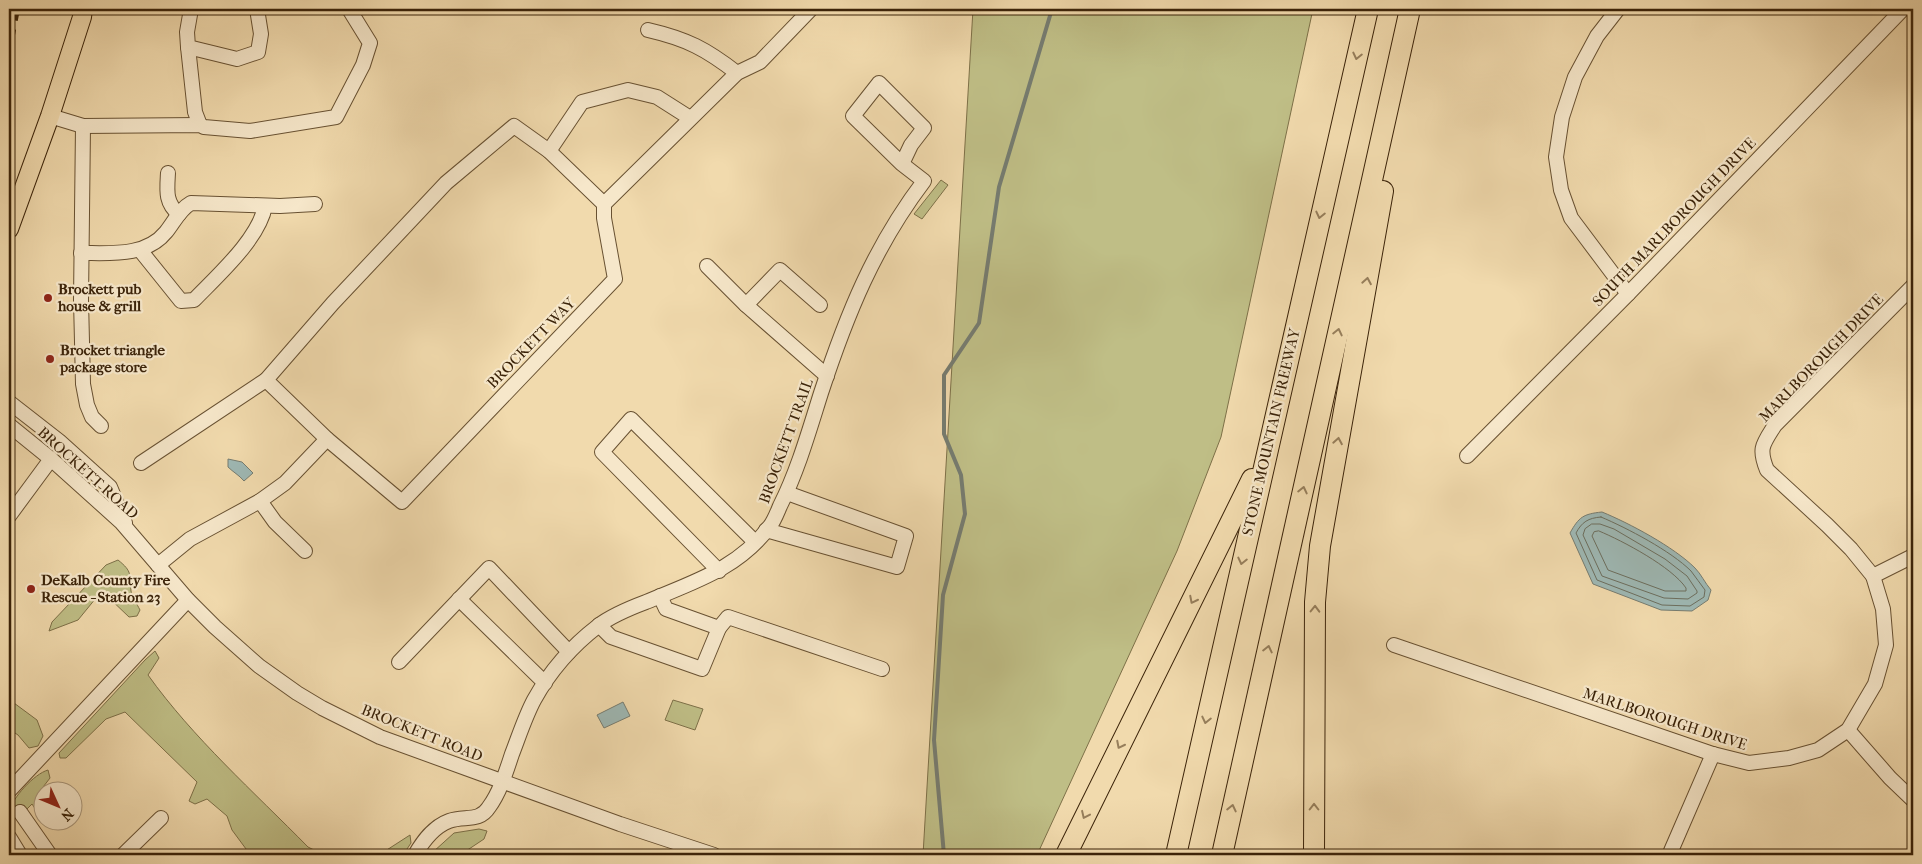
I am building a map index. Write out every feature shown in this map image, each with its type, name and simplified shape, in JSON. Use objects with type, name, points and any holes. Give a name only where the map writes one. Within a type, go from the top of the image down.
[{"type":"highway","name":"STONE MOUNTAIN FREEWAY","points":[[1176,855],[1368,9]]},
{"type":"highway","points":[[1222,855],[1410,9]]},
{"type":"highway","points":[[1314,855],[1315,602],[1320,546],[1416,9]]},
{"type":"highway","points":[[1067,853],[1100,782],[1221,544],[1268,446]]},
{"type":"main road","points":[[9,229],[50,116],[83,9]]},
{"type":"street","points":[[191,9],[187,32],[188,47],[195,112],[200,125]]},
{"type":"street","points":[[188,47],[238,59],[258,52],[261,34],[257,9]]},
{"type":"street","points":[[50,116],[83,126],[200,125],[204,127],[250,131],[336,117],[363,65],[370,43],[349,9]]},
{"type":"street","points":[[141,463],[266,380],[333,303],[446,183],[514,126],[549,151],[604,204],[737,73],[760,62],[812,9]]},
{"type":"street","points":[[1618,9],[1596,36],[1575,78],[1562,117],[1556,157],[1561,190],[1571,218],[1628,294]]},
{"type":"street","name":"SOUTH MARLBOROUGH DRIVE","points":[[1467,456],[1628,294],[1903,9]]},
{"type":"street","points":[[648,30],[678,37],[713,54],[737,73]]},
{"type":"street","name":"BROCKETT TRAIL","points":[[415,855],[424,840],[440,826],[449,821],[483,815],[502,782],[533,702],[569,652],[599,625],[624,611],[719,571],[739,557],[770,526],[787,493],[827,376],[867,273],[896,220],[924,180],[902,164],[853,116],[879,83],[924,128],[911,145],[902,164]]},
{"type":"street","points":[[549,151],[582,102],[628,90],[657,97],[690,118]]},
{"type":"street","points":[[83,126],[83,384],[87,405],[92,417],[101,426]]},
{"type":"street","points":[[168,173],[168,199],[171,208],[179,214]]},
{"type":"street","points":[[82,253],[140,250],[164,234],[185,206],[191,203],[265,206],[315,204]]},
{"type":"street","name":"BROCKETT WAY","points":[[266,380],[327,440],[402,502],[615,279],[604,218],[604,204]]},
{"type":"street","points":[[140,250],[181,301],[194,300],[256,232],[263,218],[265,206]]},
{"type":"street","points":[[707,266],[746,305],[827,376]]},
{"type":"street","points":[[746,305],[780,270],[820,305]]},
{"type":"street","name":"MARLBOROUGH DRIVE","points":[[1394,645],[1712,754],[1749,763],[1789,758],[1818,750],[1848,730],[1875,684],[1886,645],[1883,609],[1873,576],[1851,549],[1827,525],[1767,470],[1762,458],[1762,445],[1774,425],[1913,286]]},
{"type":"street","points":[[9,402],[59,441],[110,486],[128,530]]},
{"type":"street","points":[[719,571],[602,452],[631,419],[755,542]]},
{"type":"street","name":"BROCKETT ROAD","points":[[9,425],[96,498],[128,530],[188,600],[215,627],[259,666],[322,708],[380,737],[620,824],[714,855]]},
{"type":"street","points":[[158,565],[190,539],[260,501],[285,483],[327,440]]},
{"type":"street","points":[[9,516],[50,459]]},
{"type":"street","points":[[766,530],[897,567],[906,536],[787,493]]},
{"type":"street","points":[[260,501],[275,522],[305,551]]},
{"type":"street","points":[[1873,576],[1913,556]]},
{"type":"street","points":[[399,662],[489,568],[569,652]]},
{"type":"street","points":[[660,596],[666,610],[719,628]]},
{"type":"street","points":[[459,599],[545,683]]},
{"type":"street","points":[[9,791],[188,600]]},
{"type":"street","points":[[599,625],[611,637],[702,669],[719,628],[728,616],[882,669]]},
{"type":"street","points":[[1848,730],[1890,778],[1913,800]]},
{"type":"street","points":[[1671,851],[1712,754]]},
{"type":"street","points":[[20,812],[50,855]]},
{"type":"street","points":[[123,855],[161,818]]},
{"type":"street","points":[[9,837],[20,855]]},
{"type":"shaded area","points":[[973,9],[1313,9],[1221,437],[1177,551],[1037,855],[923,855]]},
{"type":"shaded area","points":[[941,180],[948,185],[922,219],[914,214]]},
{"type":"shaded area","points":[[118,560],[128,571],[133,598],[140,610],[137,616],[129,617],[106,595],[96,598],[78,620],[49,631],[52,622],[106,565]]},
{"type":"shaded area","points":[[155,651],[159,658],[148,675],[184,721],[308,847],[324,855],[254,855],[249,853],[232,830],[227,816],[207,799],[195,804],[189,801],[197,782],[125,712],[106,719],[66,758],[60,758],[59,753]]},
{"type":"shaded area","points":[[9,691],[14,703],[37,720],[43,736],[38,746],[29,748],[18,735],[9,729]]},
{"type":"shaded area","points":[[673,700],[703,709],[695,730],[665,720]]},
{"type":"shaded area","points":[[48,770],[50,778],[47,782],[32,782],[32,804],[27,809],[13,816],[9,812],[14,800],[30,781]]},
{"type":"shaded area","points":[[479,829],[487,831],[484,839],[460,855],[432,855],[454,833]]},
{"type":"shaded area","points":[[410,835],[411,843],[403,855],[379,855]]},
{"type":"water","points":[[228,459],[242,462],[253,473],[244,481],[228,467]]},
{"type":"water","points":[[1602,512],[1651,536],[1686,560],[1697,570],[1711,590],[1708,600],[1692,611],[1661,610],[1593,584],[1570,533],[1582,517]]},
{"type":"water","points":[[623,702],[630,716],[604,728],[597,715]]},
{"type":"waterway","points":[[944,855],[934,740],[943,595],[965,514],[961,475],[944,434],[944,375],[979,323],[999,187],[1052,9]]},
{"type":"railway","points":[[9,56],[18,9]]},
{"type":"place","name":"Brockett pub house & grill","points":[[48,298]]},
{"type":"place","name":"Brocket triangle package store","points":[[50,359]]},
{"type":"place","name":"DeKalb County Fire Rescue - Station 23","points":[[31,589]]}]
